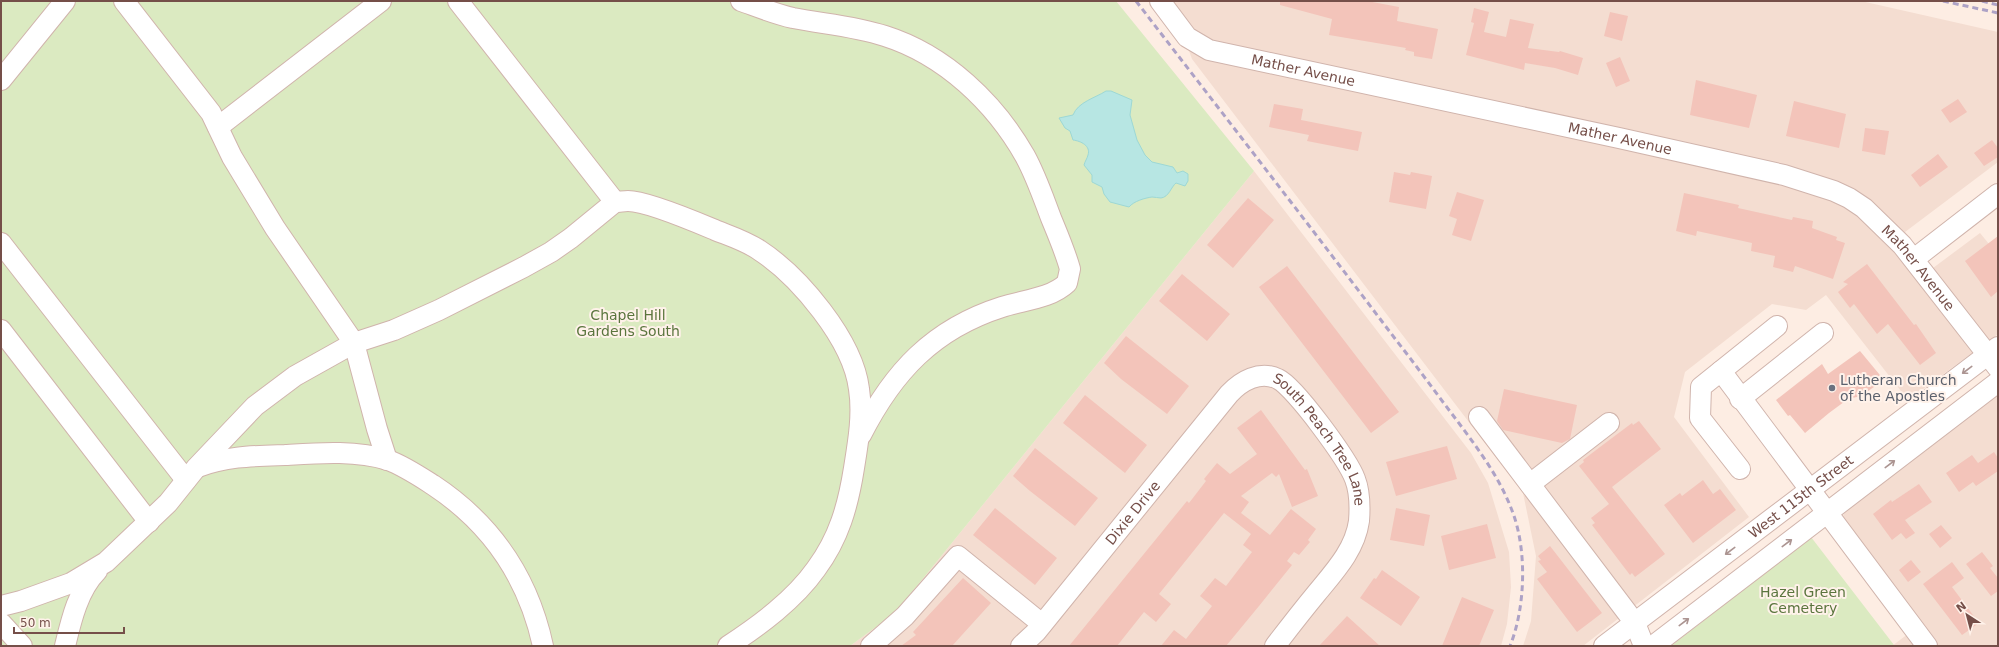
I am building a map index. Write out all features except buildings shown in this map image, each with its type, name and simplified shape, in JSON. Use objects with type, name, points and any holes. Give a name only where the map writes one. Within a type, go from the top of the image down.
[{"type":"street","points":[[1,80],[66,1]]},
{"type":"street","points":[[124,1],[211,113],[232,157],[276,228],[354,343],[377,429],[387,460]]},
{"type":"street","points":[[218,127],[382,1]]},
{"type":"street","points":[[458,1],[615,202]]},
{"type":"street","points":[[741,1],[791,18],[838,25],[903,42],[954,73],[971,87],[998,117],[1025,156],[1036,179],[1070,269],[1067,283],[1055,292],[1000,308],[960,324],[939,336],[909,363],[891,386],[870,417],[858,440]]},
{"type":"street","name":"Mather Avenue","points":[[1160,1],[1186,37],[1209,50],[1634,141],[1811,183],[1849,198],[1864,208],[1887,229],[1995,356]]},
{"type":"street","points":[[1914,259],[1998,194]]},
{"type":"street","points":[[65,646],[76,607],[84,588],[106,562],[168,503],[191,474],[255,406],[274,391],[324,359],[354,343],[394,330],[426,316],[524,267],[551,252],[571,238],[615,202],[628,201],[712,228],[758,249],[788,273],[819,307],[834,328],[845,347],[854,370],[859,389],[858,440],[845,515],[838,532],[816,570],[785,603],[744,636],[728,646]]},
{"type":"street","points":[[1,243],[191,474]]},
{"type":"street","points":[[1740,469],[1700,418],[1701,387],[1777,326]]},
{"type":"street","points":[[1,330],[149,522]]},
{"type":"street","points":[[1740,399],[1823,333]]},
{"type":"street","name":"West 115th Street","points":[[1604,646],[1810,489],[1995,356]]},
{"type":"street","points":[[1721,372],[1740,399],[1828,512],[1927,646]]},
{"type":"street","name":"South Peach Tree Lane","points":[[1244,381],[1258,376],[1267,376],[1278,379],[1288,386],[1349,465],[1359,495],[1359,522],[1355,536],[1343,560],[1274,646]]},
{"type":"street","name":"Dixie Drive","points":[[1022,646],[1042,624],[1229,394],[1244,381]]},
{"type":"street","name":"West 115th Street","points":[[1653,646],[1998,382]]},
{"type":"street","points":[[1479,417],[1635,623],[1644,646]]},
{"type":"street","points":[[1530,484],[1609,423]]},
{"type":"street","points":[[191,474],[228,458],[310,453],[364,456],[387,460],[409,470],[448,495],[485,530],[502,549],[524,587],[533,610],[543,646]]},
{"type":"street","points":[[872,646],[905,616],[958,556],[1042,624]]},
{"type":"street","points":[[1,606],[21,602],[71,583],[106,562]]},
{"type":"street","points":[[1,623],[22,646]]},
{"type":"shaded area","points":[[1169,1],[1861,1],[1998,32],[1998,162],[1905,232],[1933,268],[1980,233],[1998,255],[1998,334],[1908,400],[1826,295],[1806,310],[1772,304],[1685,372],[1674,417],[1749,517],[1583,646],[1523,646],[1531,621],[1536,556],[1523,493],[1192,59],[1174,9]]},
{"type":"shaded area","points":[[1254,171],[1471,453],[1488,483],[1509,552],[1511,587],[1507,624],[1501,646],[850,646],[895,613]]},
{"type":"shaded area","points":[[1998,390],[1998,646],[1892,646],[1921,624],[1850,532],[1843,517],[1847,502]]},
{"type":"green space","name":"Chapel Hill Gardens South","points":[[1,1],[1116,1],[1254,171],[895,613],[850,646],[1,646]]},
{"type":"green space","name":"Hazel Green Cemetery","points":[[1811,537],[1894,645],[1671,646]]},
{"type":"water","points":[[1106,91],[1111,91],[1132,100],[1130,115],[1137,140],[1145,155],[1152,162],[1173,167],[1177,173],[1183,171],[1188,174],[1188,181],[1185,186],[1176,183],[1166,196],[1161,198],[1152,197],[1143,199],[1129,207],[1110,202],[1104,194],[1102,187],[1092,182],[1092,175],[1084,165],[1089,152],[1087,147],[1085,144],[1073,140],[1070,131],[1065,128],[1059,118],[1073,115],[1079,107],[1087,101]]},
{"type":"railway","points":[[1136,1],[1417,367],[1470,438],[1495,475],[1509,502],[1514,516],[1521,547],[1521,599],[1519,615],[1510,646]]},
{"type":"railway","points":[[1943,1],[1998,13]]},
{"type":"railway","points":[[1982,1],[1998,5]]},
{"type":"place","name":"Lutheran Church of the Apostles","points":[[1832,388]]}]
